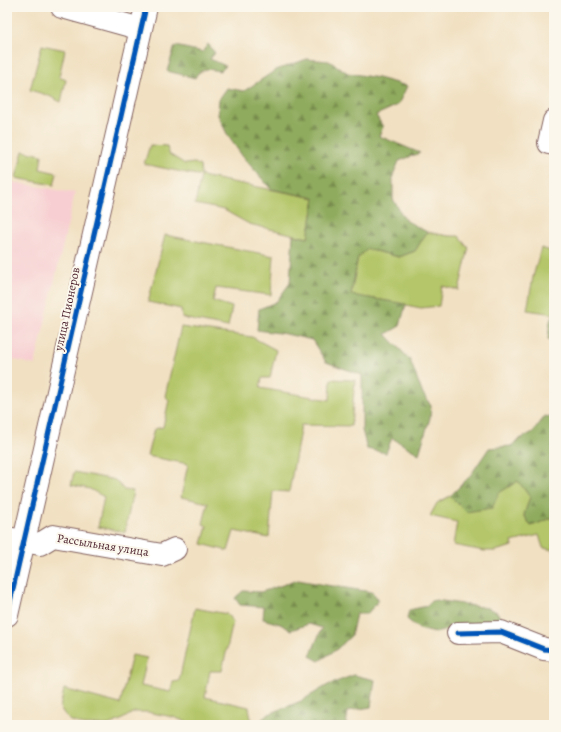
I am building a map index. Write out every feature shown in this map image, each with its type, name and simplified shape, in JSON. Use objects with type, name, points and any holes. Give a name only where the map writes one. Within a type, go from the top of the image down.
[{"type":"street","points":[[62,7],[141,29]]},
{"type":"street","name":"улица Пионеров","points":[[7,615],[15,540],[67,353],[146,7]]},
{"type":"street","points":[[552,144],[554,121]]},
{"type":"street","name":"Рассыльная улица","points":[[15,540],[40,544],[53,536],[162,556],[175,548]]},
{"type":"street","points":[[458,633],[501,632],[544,649],[554,650]]},
{"type":"shaded area","points":[[7,181],[75,193],[35,365],[7,358]]},
{"type":"green space","points":[[208,44],[215,53],[210,59],[226,66],[221,71],[206,69],[198,73],[195,78],[167,71],[175,46],[203,52]]},
{"type":"green space","points":[[42,45],[65,50],[59,77],[66,80],[61,102],[47,95],[30,90]]},
{"type":"green space","points":[[307,59],[329,61],[348,73],[378,78],[407,86],[398,105],[376,115],[383,127],[379,136],[420,153],[399,161],[393,175],[393,199],[405,220],[427,232],[415,251],[399,257],[368,249],[358,257],[351,295],[406,304],[400,326],[386,334],[410,360],[422,392],[431,406],[430,418],[419,454],[392,438],[386,453],[367,449],[362,430],[362,375],[326,362],[312,340],[286,334],[257,330],[259,309],[276,302],[290,283],[293,235],[308,238],[315,198],[271,189],[243,157],[228,136],[218,115],[219,99],[227,88],[244,91],[276,70]]},
{"type":"green space","points":[[150,145],[167,146],[169,154],[185,164],[195,163],[200,166],[201,176],[144,164]]},
{"type":"green space","points":[[23,151],[42,155],[40,169],[57,173],[54,185],[16,178]]},
{"type":"green space","points":[[201,176],[315,198],[308,238],[249,224],[224,210],[195,204]]},
{"type":"green space","points":[[427,232],[449,236],[459,236],[467,247],[469,247],[459,290],[442,286],[439,306],[421,308],[376,299],[351,296],[357,257],[367,249],[399,257],[415,251]]},
{"type":"green space","points":[[165,235],[274,256],[271,295],[216,288],[213,301],[232,307],[228,327],[182,318],[181,309],[148,302]]},
{"type":"green space","points":[[541,248],[554,252],[554,314],[527,310],[533,277]]},
{"type":"green space","points":[[554,315],[554,340],[548,339],[550,321]]},
{"type":"green space","points":[[181,327],[252,337],[276,350],[270,378],[262,378],[260,388],[330,400],[331,379],[355,380],[351,426],[301,425],[289,492],[273,491],[269,538],[234,531],[228,551],[202,544],[207,526],[203,524],[208,503],[181,497],[188,464],[147,456],[154,429],[163,427],[169,400],[165,396]]},
{"type":"green space","points":[[545,416],[554,418],[554,517],[531,526],[524,515],[530,497],[518,481],[499,493],[492,508],[466,512],[450,496],[470,476],[489,448],[511,446],[518,440],[533,432]]},
{"type":"green space","points":[[74,472],[115,480],[124,490],[133,491],[125,532],[98,527],[104,497],[90,489],[71,485]]},
{"type":"green space","points":[[518,480],[530,497],[524,515],[531,526],[554,517],[554,550],[543,548],[539,535],[512,542],[513,546],[495,551],[484,551],[453,545],[457,522],[430,516],[437,503],[450,496],[466,512]]},
{"type":"green space","points":[[298,580],[372,592],[379,600],[367,614],[356,614],[351,636],[337,649],[319,661],[310,656],[322,628],[309,624],[291,630],[280,624],[263,619],[264,607],[240,605],[235,598],[243,591],[261,592]]},
{"type":"green space","points":[[436,600],[487,608],[497,612],[501,619],[495,624],[454,628],[435,633],[419,629],[407,619],[409,610],[427,606],[431,601]]},
{"type":"green space","points":[[195,608],[227,614],[233,622],[222,671],[210,671],[205,697],[249,707],[252,725],[195,725],[173,717],[147,712],[134,712],[121,720],[108,725],[84,725],[69,720],[60,708],[64,689],[120,704],[132,655],[147,658],[141,686],[170,692],[173,682],[179,681]]},
{"type":"green space","points":[[354,675],[375,680],[371,707],[348,711],[346,725],[254,725],[269,714],[301,701],[328,685]]},
{"type":"cycle path","points":[[7,615],[146,7]]},
{"type":"cycle path","points":[[458,633],[501,632],[544,649],[554,650]]}]
